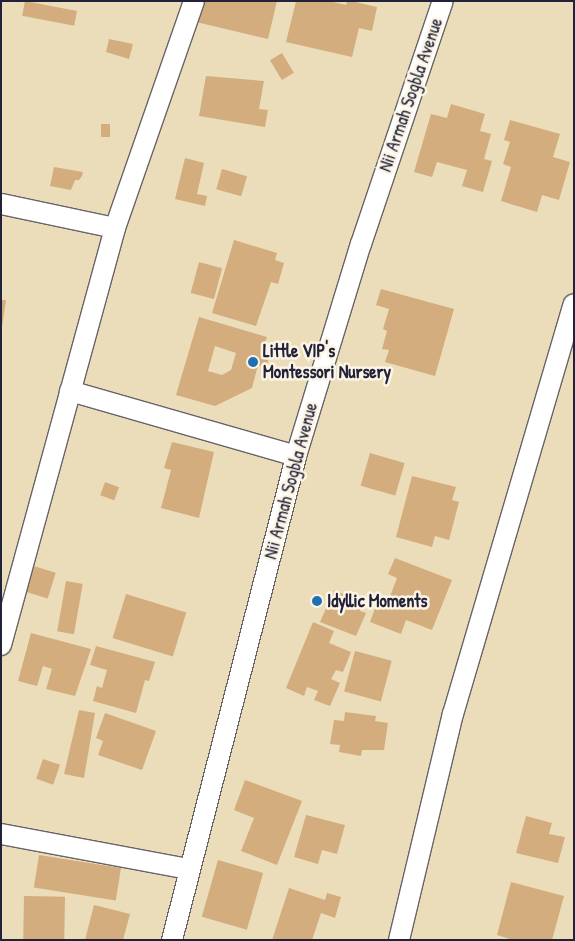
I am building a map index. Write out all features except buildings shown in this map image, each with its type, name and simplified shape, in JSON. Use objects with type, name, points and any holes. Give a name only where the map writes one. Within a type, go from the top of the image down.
[{"type":"street","points":[[1,645],[115,228],[194,1]]},
{"type":"street","name":"Nii Armah Sogbla Avenue","points":[[172,940],[188,869],[245,661],[296,456],[367,226],[443,1]]},
{"type":"street","points":[[1,204],[115,228]]},
{"type":"street","points":[[399,940],[452,714],[574,304]]},
{"type":"street","points":[[70,391],[296,456]]},
{"type":"street","points":[[1,834],[188,869]]},
{"type":"place","name":"Little VIP's Montessori Nursery","points":[[253,362]]},
{"type":"place","name":"Idyllic Moments","points":[[317,601]]}]
